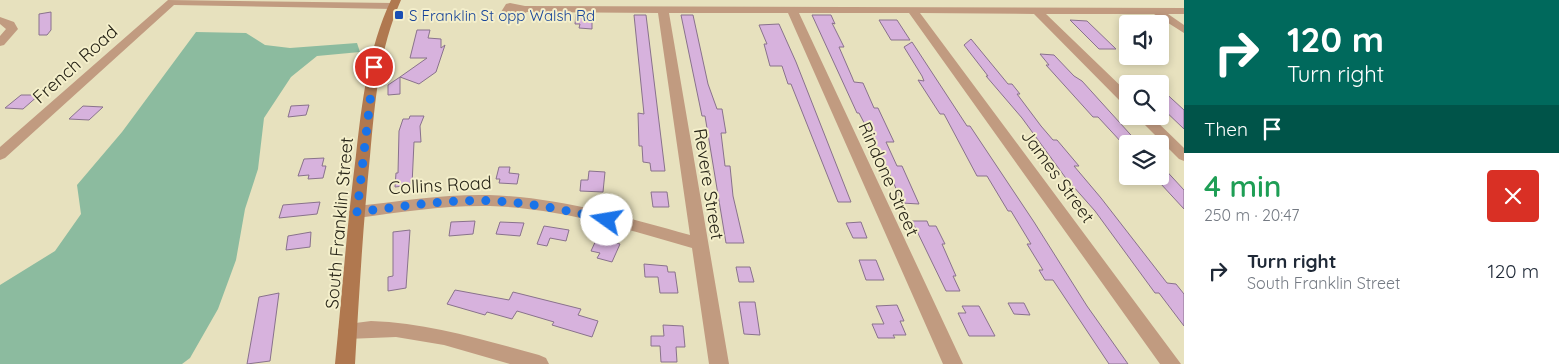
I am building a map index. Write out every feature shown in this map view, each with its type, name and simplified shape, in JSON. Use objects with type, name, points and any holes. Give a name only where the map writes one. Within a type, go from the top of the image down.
[{"type":"main road","name":"South Franklin Street","points":[[345,364],[357,212],[376,54],[383,29],[394,3]]},
{"type":"street","points":[[173,1],[394,3]]},
{"type":"street","name":"French Road","points":[[0,155],[173,1]]},
{"type":"street","points":[[524,9],[1184,11]]},
{"type":"street","name":"Revere Street","points":[[663,10],[719,364]]},
{"type":"street","name":"Rindone Street","points":[[792,10],[952,364]]},
{"type":"street","name":"James Street","points":[[913,11],[1171,364]]},
{"type":"street","points":[[1037,11],[1119,92]]},
{"type":"street","points":[[1158,12],[1184,30]]},
{"type":"street","points":[[0,20],[10,24],[12,29],[0,43]]},
{"type":"street","points":[[1152,125],[1184,156]]},
{"type":"street","points":[[0,138],[18,139]]},
{"type":"street","name":"Collins Road","points":[[357,212],[426,204],[508,202],[574,212],[700,244]]},
{"type":"street","points":[[347,331],[382,327],[415,332],[540,364]]},
{"type":"green space","points":[[196,32],[246,33],[265,45],[290,48],[357,43],[360,52],[317,56],[291,77],[264,118],[258,169],[245,209],[236,260],[218,309],[190,358],[182,364],[0,364],[0,285],[55,251],[81,214],[77,185],[122,132]]},
{"type":"building","points":[[51,12],[51,30],[47,35],[39,35],[39,14]]},
{"type":"building","points":[[576,14],[592,14],[592,29],[579,28],[580,24],[575,24]]},
{"type":"building","points":[[634,15],[646,15],[665,171],[651,171],[650,163],[643,162],[642,146],[639,146],[638,113],[644,114]]},
{"type":"building","points":[[681,15],[693,15],[708,84],[717,109],[722,109],[726,133],[721,133],[725,166],[730,166],[733,196],[744,243],[726,243],[705,116],[702,116]]},
{"type":"building","points":[[812,15],[831,15],[835,24],[832,23],[844,47],[839,47],[854,82],[863,83],[874,108],[878,108],[894,142],[886,142],[897,166],[902,166],[919,204],[902,203],[873,140],[859,113],[857,113]]},
{"type":"building","points":[[879,20],[897,20],[910,40],[891,40]]},
{"type":"building","points":[[1070,20],[1087,21],[1116,49],[1099,49]]},
{"type":"building","points":[[779,24],[796,62],[851,202],[838,202],[782,66],[770,66],[764,44],[767,44],[759,25]]},
{"type":"building","points":[[417,30],[430,30],[428,38],[441,39],[441,48],[445,45],[436,72],[419,84],[400,77],[427,58],[410,58]]},
{"type":"building","points":[[971,39],[1008,84],[1012,84],[1020,94],[1017,94],[1041,126],[1053,140],[1057,140],[1079,166],[1074,166],[1167,283],[1176,284],[1184,294],[1184,326],[1159,293],[1155,293],[1095,211],[1065,177],[1022,118],[986,76],[988,76],[964,45]]},
{"type":"building","points":[[912,42],[967,126],[970,126],[1034,222],[1087,306],[1128,364],[1109,364],[1053,280],[1045,280],[1039,270],[1043,270],[1027,244],[1031,244],[1011,211],[1008,211],[987,176],[977,176],[944,114],[940,114],[918,80],[924,81],[904,47]]},
{"type":"building","points":[[1040,54],[1054,55],[1074,76],[1082,81],[1119,122],[1119,125],[1122,125],[1131,135],[1119,135],[1119,140],[1098,117],[1093,117],[1046,65],[1049,65]]},
{"type":"building","points":[[400,77],[400,94],[388,95],[388,85]]},
{"type":"building","points":[[21,95],[39,95],[23,109],[5,108]]},
{"type":"building","points":[[1169,96],[1184,110],[1184,129],[1169,115]]},
{"type":"building","points":[[309,105],[306,115],[288,117],[291,106]]},
{"type":"building","points":[[83,106],[103,107],[89,120],[69,119]]},
{"type":"building","points":[[410,116],[424,116],[420,126],[421,142],[414,142],[412,185],[395,187],[396,173],[398,173],[399,131],[403,119],[409,119]]},
{"type":"building","points":[[324,158],[322,166],[326,166],[323,178],[308,179],[309,175],[298,176],[304,159]]},
{"type":"building","points":[[499,167],[510,167],[509,173],[519,174],[517,184],[499,183],[500,179],[496,179]]},
{"type":"building","points":[[589,171],[605,172],[603,192],[580,191],[581,180],[588,180]]},
{"type":"building","points":[[1169,174],[1184,190],[1184,209],[1162,185],[1169,185]]},
{"type":"building","points":[[651,192],[667,192],[669,207],[653,207]]},
{"type":"building","points":[[320,202],[317,214],[279,218],[283,205]]},
{"type":"building","points":[[475,221],[473,234],[449,236],[451,222]]},
{"type":"building","points":[[912,221],[927,221],[929,226],[936,226],[945,244],[942,244],[956,276],[953,276],[960,291],[946,291]]},
{"type":"building","points":[[500,222],[524,223],[520,236],[496,234]]},
{"type":"building","points":[[861,222],[867,238],[853,238],[846,223]]},
{"type":"building","points":[[544,226],[569,230],[566,241],[550,238],[547,246],[537,244]]},
{"type":"building","points":[[410,230],[406,288],[388,291],[388,277],[393,276],[393,232]]},
{"type":"building","points":[[311,232],[310,247],[286,250],[288,236]]},
{"type":"building","points":[[597,238],[620,244],[612,262],[597,258],[600,253],[591,251]]},
{"type":"building","points":[[859,260],[876,260],[884,280],[866,280]]},
{"type":"building","points":[[644,264],[667,266],[668,272],[675,272],[678,293],[660,293],[658,277],[645,277]]},
{"type":"building","points":[[736,267],[750,267],[754,282],[739,282]]},
{"type":"building","points":[[455,290],[509,300],[513,292],[581,309],[578,315],[598,321],[592,337],[552,325],[554,322],[517,311],[512,319],[487,312],[485,315],[447,304]]},
{"type":"building","points":[[279,293],[270,361],[247,364],[259,297]]},
{"type":"building","points":[[739,302],[755,302],[760,335],[744,334]]},
{"type":"building","points":[[1008,303],[1024,303],[1030,315],[1014,314]]},
{"type":"building","points":[[897,305],[904,321],[900,321],[906,335],[893,335],[895,338],[878,338],[872,324],[884,324],[876,306]]},
{"type":"building","points":[[962,306],[979,306],[995,336],[969,336],[958,313],[966,313]]},
{"type":"building","points":[[663,325],[683,326],[685,347],[676,347],[677,362],[661,362],[660,346],[651,346],[651,336],[664,336]]},
{"type":"place","name":"S Franklin St opp Walsh Rd","points":[[399,15]]},
{"type":"route","points":[[374,67],[357,212],[426,204],[508,202],[574,212],[607,220]]}]
